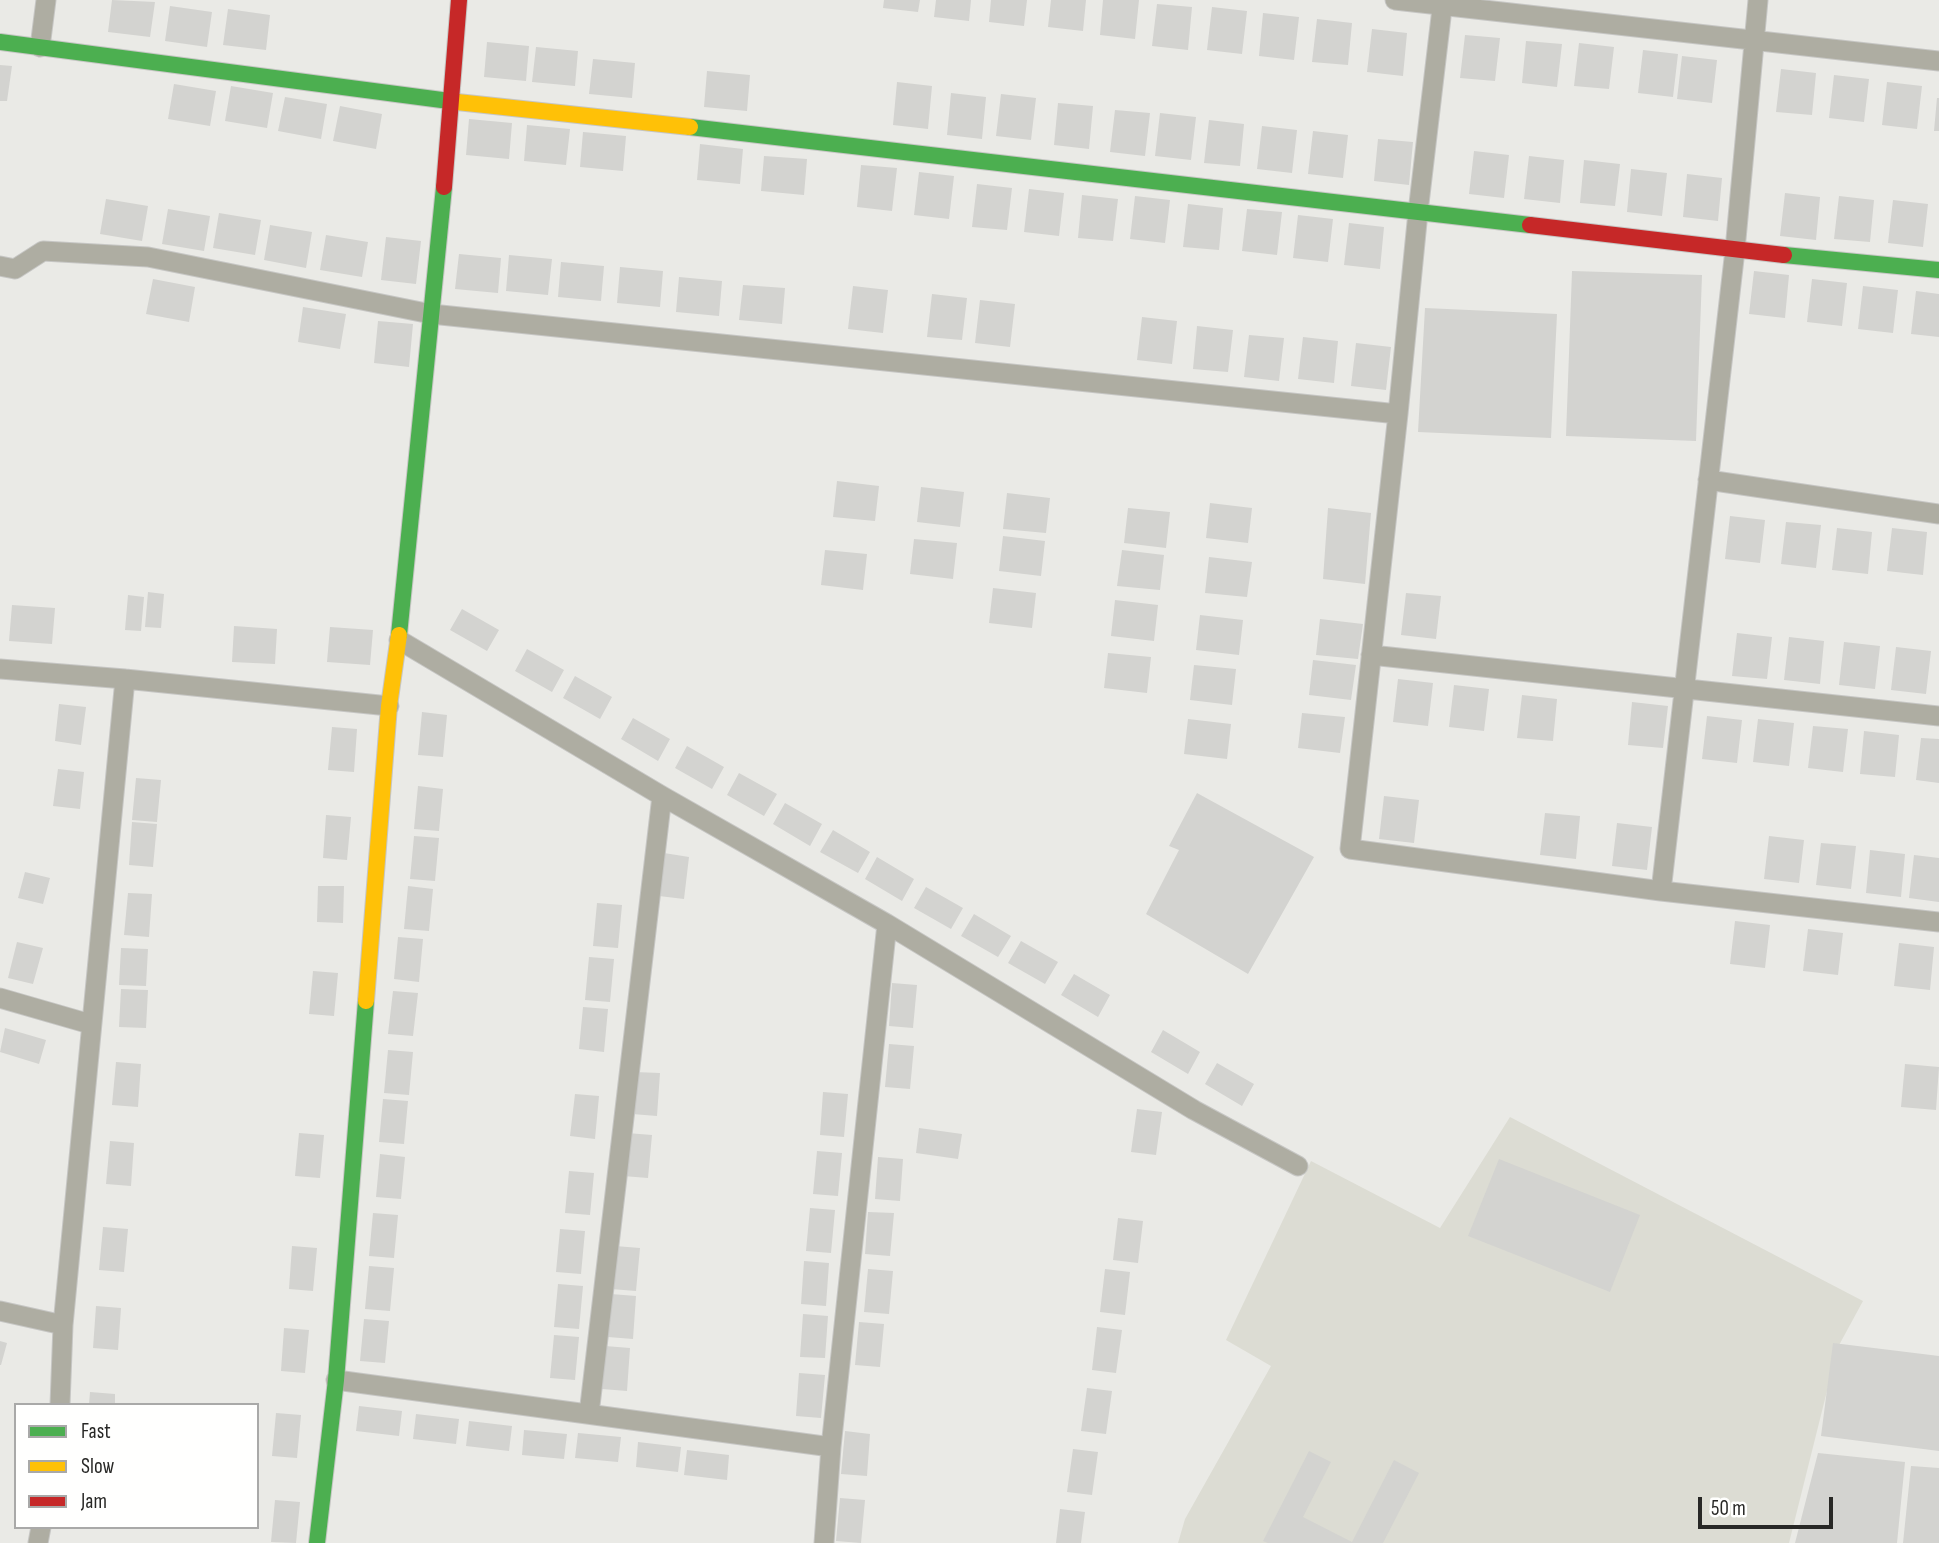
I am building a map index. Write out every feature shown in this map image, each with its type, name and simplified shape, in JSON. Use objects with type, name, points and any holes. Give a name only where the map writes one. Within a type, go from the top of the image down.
[{"type":"street","points":[[40,47],[46,0]]},
{"type":"street","points":[[317,1543],[336,1380],[389,706],[399,639],[452,101],[459,0]]},
{"type":"street","points":[[1395,0],[1442,3],[1939,61]]},
{"type":"street","points":[[1661,891],[1735,250],[1758,0]]},
{"type":"street","points":[[1442,3],[1350,849],[1661,891],[1939,922]]},
{"type":"street","points":[[0,42],[452,101],[865,145],[1735,250],[1939,270]]},
{"type":"street","points":[[0,266],[15,269],[43,251],[148,257],[431,314],[1398,414]]},
{"type":"street","points":[[1708,480],[1939,514]]},
{"type":"street","points":[[399,639],[662,796],[887,925],[1195,1110],[1298,1166]]},
{"type":"street","points":[[1371,655],[1939,716]]},
{"type":"street","points":[[0,669],[389,706]]},
{"type":"street","points":[[61,1403],[63,1325],[125,679]]},
{"type":"street","points":[[589,1414],[662,796]]},
{"type":"street","points":[[824,1543],[831,1447],[887,925]]},
{"type":"street","points":[[0,998],[90,1024]]},
{"type":"street","points":[[0,1311],[63,1325]]},
{"type":"street","points":[[336,1380],[831,1447]]},
{"type":"shaded area","points":[[1510,1117],[1863,1301],[1838,1347],[1789,1543],[1178,1543],[1185,1519],[1271,1366],[1226,1340],[1311,1161],[1440,1228]]},
{"type":"building","points":[[112,0],[155,2],[150,37],[108,32]]},
{"type":"building","points":[[884,0],[920,0],[918,12],[883,8]]},
{"type":"building","points":[[936,0],[971,0],[969,21],[934,17]]},
{"type":"building","points":[[991,0],[1027,0],[1024,26],[989,22]]},
{"type":"building","points":[[1051,0],[1086,0],[1083,31],[1048,27]]},
{"type":"building","points":[[1103,0],[1139,0],[1135,39],[1100,35]]},
{"type":"building","points":[[1157,4],[1192,7],[1188,50],[1152,46]]},
{"type":"building","points":[[170,6],[212,12],[207,47],[165,41]]},
{"type":"building","points":[[1212,7],[1247,11],[1242,54],[1207,50]]},
{"type":"building","points":[[228,9],[270,15],[266,50],[223,45]]},
{"type":"building","points":[[1263,13],[1299,17],[1294,60],[1259,56]]},
{"type":"building","points":[[1317,19],[1352,23],[1348,65],[1312,62]]},
{"type":"building","points":[[1372,29],[1407,33],[1403,76],[1367,72]]},
{"type":"building","points":[[1465,35],[1500,38],[1495,81],[1460,78]]},
{"type":"building","points":[[1526,41],[1562,44],[1557,87],[1522,83]]},
{"type":"building","points":[[487,42],[529,46],[526,81],[484,77]]},
{"type":"building","points":[[1579,43],[1614,47],[1609,89],[1574,86]]},
{"type":"building","points":[[536,47],[578,51],[575,86],[532,82]]},
{"type":"building","points":[[1643,50],[1678,54],[1673,97],[1638,93]]},
{"type":"building","points":[[1682,56],[1717,60],[1712,103],[1677,99]]},
{"type":"building","points":[[593,59],[635,63],[632,98],[589,94]]},
{"type":"building","points":[[0,65],[12,66],[7,101],[0,101]]},
{"type":"building","points":[[1781,69],[1816,73],[1812,115],[1776,112]]},
{"type":"building","points":[[707,71],[750,75],[747,111],[704,107]]},
{"type":"building","points":[[1834,75],[1869,79],[1864,122],[1829,118]]},
{"type":"building","points":[[897,82],[932,86],[928,129],[893,125]]},
{"type":"building","points":[[1887,82],[1922,86],[1917,129],[1882,125]]},
{"type":"building","points":[[174,84],[216,91],[210,126],[168,119]]},
{"type":"building","points":[[231,86],[273,93],[267,128],[225,121]]},
{"type":"building","points":[[951,93],[986,97],[982,139],[947,135]]},
{"type":"building","points":[[1001,94],[1036,98],[1031,140],[996,136]]},
{"type":"building","points":[[285,97],[327,104],[321,139],[278,131]]},
{"type":"building","points":[[1937,98],[1939,131],[1934,131]]},
{"type":"building","points":[[1058,103],[1093,106],[1089,149],[1054,145]]},
{"type":"building","points":[[340,106],[382,114],[376,149],[333,141]]},
{"type":"building","points":[[1115,110],[1150,113],[1145,156],[1110,152]]},
{"type":"building","points":[[1160,113],[1196,117],[1191,160],[1155,156]]},
{"type":"building","points":[[469,119],[512,123],[509,159],[466,155]]},
{"type":"building","points":[[1209,120],[1244,124],[1240,166],[1204,163]]},
{"type":"building","points":[[527,125],[570,129],[566,165],[524,161]]},
{"type":"building","points":[[1262,126],[1297,130],[1292,173],[1257,169]]},
{"type":"building","points":[[1313,131],[1348,135],[1343,178],[1308,174]]},
{"type":"building","points":[[583,132],[626,136],[623,171],[580,167]]},
{"type":"building","points":[[1378,139],[1413,142],[1409,185],[1374,181]]},
{"type":"building","points":[[700,144],[743,149],[740,184],[697,180]]},
{"type":"building","points":[[1474,151],[1509,155],[1504,198],[1469,194]]},
{"type":"building","points":[[764,156],[807,159],[804,195],[761,191]]},
{"type":"building","points":[[1529,156],[1564,160],[1560,203],[1524,199]]},
{"type":"building","points":[[1584,160],[1620,164],[1615,206],[1580,203]]},
{"type":"building","points":[[861,165],[897,168],[892,211],[857,207]]},
{"type":"building","points":[[1631,169],[1667,173],[1662,216],[1627,212]]},
{"type":"building","points":[[919,172],[954,176],[949,219],[914,215]]},
{"type":"building","points":[[1687,174],[1722,178],[1718,221],[1683,217]]},
{"type":"building","points":[[977,184],[1012,188],[1007,230],[972,227]]},
{"type":"building","points":[[1029,189],[1064,193],[1059,236],[1024,232]]},
{"type":"building","points":[[1785,193],[1820,197],[1816,240],[1780,236]]},
{"type":"building","points":[[1082,195],[1118,199],[1113,241],[1078,238]]},
{"type":"building","points":[[1135,196],[1170,200],[1165,243],[1130,239]]},
{"type":"building","points":[[1839,196],[1874,200],[1870,242],[1834,239]]},
{"type":"building","points":[[106,199],[148,206],[142,241],[100,234]]},
{"type":"building","points":[[1893,200],[1928,204],[1923,247],[1888,243]]},
{"type":"building","points":[[1188,204],[1223,208],[1219,250],[1183,247]]},
{"type":"building","points":[[168,209],[210,216],[204,251],[162,244]]},
{"type":"building","points":[[1247,209],[1282,212],[1277,255],[1242,251]]},
{"type":"building","points":[[219,213],[261,220],[255,255],[213,248]]},
{"type":"building","points":[[1298,215],[1333,219],[1328,262],[1293,258]]},
{"type":"building","points":[[1349,223],[1384,227],[1380,269],[1344,265]]},
{"type":"building","points":[[270,225],[312,232],[306,268],[264,260]]},
{"type":"building","points":[[326,235],[368,242],[362,277],[320,270]]},
{"type":"building","points":[[386,237],[421,241],[416,284],[381,280]]},
{"type":"building","points":[[459,254],[501,258],[498,293],[455,289]]},
{"type":"building","points":[[509,255],[552,259],[548,295],[506,291]]},
{"type":"building","points":[[561,262],[604,266],[601,301],[558,297]]},
{"type":"building","points":[[620,267],[663,271],[660,307],[617,303]]},
{"type":"building","points":[[1572,271],[1702,275],[1696,441],[1566,436]]},
{"type":"building","points":[[1754,271],[1789,275],[1785,318],[1749,314]]},
{"type":"building","points":[[679,277],[722,281],[719,316],[676,312]]},
{"type":"building","points":[[153,279],[195,287],[189,322],[146,314]]},
{"type":"building","points":[[1812,279],[1847,283],[1842,326],[1807,322]]},
{"type":"building","points":[[743,285],[785,288],[782,324],[739,320]]},
{"type":"building","points":[[853,286],[888,290],[883,333],[848,329]]},
{"type":"building","points":[[1863,286],[1898,290],[1893,333],[1858,329]]},
{"type":"building","points":[[1916,291],[1939,294],[1939,337],[1911,334]]},
{"type":"building","points":[[932,294],[967,298],[962,340],[927,337]]},
{"type":"building","points":[[980,300],[1015,304],[1010,347],[975,343]]},
{"type":"building","points":[[303,307],[346,314],[340,349],[298,342]]},
{"type":"building","points":[[1425,308],[1557,314],[1551,438],[1418,432]]},
{"type":"building","points":[[1142,317],[1177,321],[1172,364],[1137,360]]},
{"type":"building","points":[[378,321],[413,324],[409,367],[374,363]]},
{"type":"building","points":[[1197,326],[1233,330],[1228,372],[1193,369]]},
{"type":"building","points":[[1249,335],[1284,338],[1279,381],[1244,377]]},
{"type":"building","points":[[1303,337],[1338,341],[1334,383],[1298,379]]},
{"type":"building","points":[[1356,343],[1391,347],[1386,390],[1351,386]]},
{"type":"building","points":[[837,481],[879,486],[875,521],[833,517]]},
{"type":"building","points":[[921,487],[964,492],[960,527],[917,522]]},
{"type":"building","points":[[1007,493],[1050,498],[1046,533],[1003,529]]},
{"type":"building","points":[[1210,503],[1252,508],[1248,543],[1206,538]]},
{"type":"building","points":[[1128,508],[1170,512],[1166,548],[1124,543]]},
{"type":"building","points":[[1328,508],[1371,513],[1365,584],[1323,579]]},
{"type":"building","points":[[1730,516],[1765,520],[1760,563],[1725,559]]},
{"type":"building","points":[[1786,522],[1821,525],[1816,568],[1781,564]]},
{"type":"building","points":[[1837,528],[1872,532],[1868,574],[1832,570]]},
{"type":"building","points":[[1892,528],[1927,532],[1923,575],[1887,571]]},
{"type":"building","points":[[1003,536],[1045,541],[1041,576],[999,571]]},
{"type":"building","points":[[914,539],[957,543],[953,579],[910,574]]},
{"type":"building","points":[[825,550],[867,554],[863,590],[821,585]]},
{"type":"building","points":[[1122,550],[1164,555],[1160,590],[1117,586]]},
{"type":"building","points":[[1209,557],[1252,562],[1247,597],[1205,593]]},
{"type":"building","points":[[993,588],[1036,593],[1032,628],[989,623]]},
{"type":"building","points":[[148,592],[164,594],[161,628],[145,627]]},
{"type":"building","points":[[1406,593],[1441,596],[1436,639],[1401,635]]},
{"type":"building","points":[[128,595],[144,597],[141,631],[125,630]]},
{"type":"building","points":[[1115,600],[1158,605],[1154,641],[1111,636]]},
{"type":"building","points":[[12,605],[55,608],[52,644],[9,641]]},
{"type":"building","points":[[462,609],[499,630],[487,651],[450,630]]},
{"type":"building","points":[[1200,615],[1243,620],[1239,655],[1196,650]]},
{"type":"building","points":[[1320,619],[1363,624],[1358,659],[1316,655]]},
{"type":"building","points":[[234,626],[277,629],[275,664],[232,662]]},
{"type":"building","points":[[330,627],[373,630],[370,665],[327,662]]},
{"type":"building","points":[[1737,633],[1772,637],[1767,679],[1732,676]]},
{"type":"building","points":[[1789,637],[1824,641],[1820,684],[1784,680]]},
{"type":"building","points":[[1844,642],[1880,646],[1875,689],[1839,685]]},
{"type":"building","points":[[1896,647],[1931,651],[1926,694],[1891,690]]},
{"type":"building","points":[[527,649],[564,670],[552,692],[515,671]]},
{"type":"building","points":[[1108,653],[1151,657],[1147,693],[1104,688]]},
{"type":"building","points":[[1313,660],[1356,665],[1351,700],[1309,695]]},
{"type":"building","points":[[1194,665],[1236,669],[1232,705],[1190,700]]},
{"type":"building","points":[[575,676],[612,697],[600,719],[563,698]]},
{"type":"building","points":[[1398,679],[1433,683],[1428,726],[1393,722]]},
{"type":"building","points":[[1454,685],[1489,689],[1484,731],[1449,727]]},
{"type":"building","points":[[1522,695],[1557,699],[1553,741],[1517,738]]},
{"type":"building","points":[[1632,702],[1668,706],[1663,748],[1628,745]]},
{"type":"building","points":[[59,704],[86,707],[81,745],[55,741]]},
{"type":"building","points":[[422,712],[447,715],[443,757],[418,755]]},
{"type":"building","points":[[1302,713],[1345,717],[1340,753],[1298,748]]},
{"type":"building","points":[[1707,716],[1742,720],[1737,763],[1702,759]]},
{"type":"building","points":[[633,718],[670,739],[658,761],[621,739]]},
{"type":"building","points":[[1188,719],[1231,724],[1227,759],[1184,754]]},
{"type":"building","points":[[1758,719],[1794,723],[1789,766],[1753,762]]},
{"type":"building","points":[[1813,726],[1848,729],[1843,772],[1808,768]]},
{"type":"building","points":[[332,727],[357,729],[354,772],[328,770]]},
{"type":"building","points":[[1864,731],[1899,735],[1895,777],[1860,774]]},
{"type":"building","points":[[1921,738],[1939,739],[1939,783],[1916,780]]},
{"type":"building","points":[[687,746],[724,767],[712,789],[675,768]]},
{"type":"building","points":[[58,769],[84,772],[80,809],[53,806]]},
{"type":"building","points":[[739,773],[777,794],[764,816],[727,795]]},
{"type":"building","points":[[136,778],[161,780],[157,822],[132,820]]},
{"type":"building","points":[[418,786],[443,789],[439,831],[414,829]]},
{"type":"building","points":[[1197,793],[1314,857],[1248,974],[1146,914],[1179,850],[1169,846]]},
{"type":"building","points":[[1384,796],[1419,800],[1414,843],[1379,839]]},
{"type":"building","points":[[785,803],[822,824],[810,846],[773,824]]},
{"type":"building","points":[[1545,813],[1580,816],[1576,859],[1540,855]]},
{"type":"building","points":[[326,815],[351,817],[347,860],[323,858]]},
{"type":"building","points":[[132,822],[157,824],[153,867],[129,865]]},
{"type":"building","points":[[1617,823],[1652,827],[1647,870],[1612,866]]},
{"type":"building","points":[[833,830],[870,852],[858,873],[820,852]]},
{"type":"building","points":[[414,836],[439,838],[435,881],[410,879]]},
{"type":"building","points":[[1769,836],[1804,840],[1799,883],[1764,879]]},
{"type":"building","points":[[1821,843],[1856,846],[1851,889],[1816,885]]},
{"type":"building","points":[[1870,850],[1905,854],[1901,897],[1866,893]]},
{"type":"building","points":[[664,853],[689,857],[684,899],[659,896]]},
{"type":"building","points":[[1914,855],[1939,858],[1939,902],[1909,898]]},
{"type":"building","points":[[877,857],[914,879],[902,901],[865,879]]},
{"type":"building","points":[[25,872],[50,878],[43,904],[18,898]]},
{"type":"building","points":[[318,886],[344,886],[343,923],[317,922]]},
{"type":"building","points":[[408,886],[433,889],[429,931],[404,929]]},
{"type":"building","points":[[926,887],[963,908],[951,929],[914,908]]},
{"type":"building","points":[[128,893],[152,894],[149,937],[124,935]]},
{"type":"building","points":[[597,903],[622,905],[618,948],[593,946]]},
{"type":"building","points":[[974,914],[1011,936],[998,957],[961,936]]},
{"type":"building","points":[[1735,921],[1770,925],[1765,968],[1730,964]]},
{"type":"building","points":[[1808,929],[1843,933],[1838,975],[1803,971]]},
{"type":"building","points":[[398,937],[423,939],[419,982],[394,979]]},
{"type":"building","points":[[1021,941],[1058,962],[1045,984],[1008,963]]},
{"type":"building","points":[[17,942],[43,948],[33,984],[8,978]]},
{"type":"building","points":[[1899,943],[1934,947],[1930,990],[1894,986]]},
{"type":"building","points":[[121,948],[148,949],[146,986],[119,985]]},
{"type":"building","points":[[589,957],[614,959],[610,1002],[585,1000]]},
{"type":"building","points":[[313,971],[338,973],[334,1016],[309,1014]]},
{"type":"building","points":[[1074,974],[1110,995],[1098,1017],[1061,995]]},
{"type":"building","points":[[892,983],[917,985],[913,1028],[889,1026]]},
{"type":"building","points":[[121,989],[148,990],[146,1028],[119,1027]]},
{"type":"building","points":[[393,991],[418,993],[413,1036],[388,1034]]},
{"type":"building","points":[[583,1007],[608,1009],[604,1052],[579,1049]]},
{"type":"building","points":[[5,1028],[46,1040],[39,1064],[0,1052]]},
{"type":"building","points":[[1163,1030],[1200,1052],[1188,1074],[1151,1052]]},
{"type":"building","points":[[889,1044],[914,1046],[910,1089],[885,1087]]},
{"type":"building","points":[[388,1050],[413,1052],[409,1095],[384,1093]]},
{"type":"building","points":[[116,1062],[141,1064],[138,1107],[112,1105]]},
{"type":"building","points":[[1217,1063],[1254,1084],[1242,1106],[1205,1084]]},
{"type":"building","points":[[1905,1064],[1939,1067],[1936,1110],[1901,1107]]},
{"type":"building","points":[[635,1072],[660,1073],[657,1116],[632,1114]]},
{"type":"building","points":[[823,1092],[848,1094],[844,1137],[820,1135]]},
{"type":"building","points":[[575,1094],[599,1096],[595,1139],[570,1136]]},
{"type":"building","points":[[383,1099],[408,1101],[404,1144],[379,1142]]},
{"type":"building","points":[[1137,1109],[1162,1112],[1156,1155],[1131,1152]]},
{"type":"building","points":[[919,1128],[962,1134],[958,1159],[916,1153]]},
{"type":"building","points":[[299,1133],[324,1135],[320,1178],[295,1176]]},
{"type":"building","points":[[627,1133],[652,1135],[648,1178],[623,1176]]},
{"type":"building","points":[[110,1141],[134,1143],[131,1186],[106,1184]]},
{"type":"building","points":[[817,1151],[842,1153],[838,1196],[813,1194]]},
{"type":"building","points":[[380,1154],[405,1157],[401,1199],[376,1197]]},
{"type":"building","points":[[878,1157],[903,1159],[900,1201],[875,1199]]},
{"type":"building","points":[[1499,1159],[1640,1215],[1610,1292],[1468,1236]]},
{"type":"building","points":[[569,1171],[594,1173],[590,1215],[565,1213]]},
{"type":"building","points":[[810,1208],[835,1210],[831,1253],[806,1251]]},
{"type":"building","points":[[868,1212],[894,1213],[890,1256],[865,1254]]},
{"type":"building","points":[[373,1213],[398,1215],[394,1258],[369,1256]]},
{"type":"building","points":[[1118,1218],[1143,1221],[1138,1263],[1113,1260]]},
{"type":"building","points":[[103,1227],[128,1229],[124,1272],[99,1270]]},
{"type":"building","points":[[560,1229],[585,1231],[581,1274],[556,1272]]},
{"type":"building","points":[[292,1246],[317,1248],[313,1291],[289,1289]]},
{"type":"building","points":[[615,1246],[640,1248],[636,1291],[611,1289]]},
{"type":"building","points":[[804,1261],[829,1263],[826,1306],[801,1304]]},
{"type":"building","points":[[369,1266],[394,1268],[390,1311],[365,1309]]},
{"type":"building","points":[[868,1269],[893,1271],[889,1314],[864,1312]]},
{"type":"building","points":[[1105,1269],[1130,1272],[1125,1315],[1100,1312]]},
{"type":"building","points":[[558,1284],[583,1286],[579,1329],[554,1327]]},
{"type":"building","points":[[611,1294],[636,1296],[633,1339],[608,1337]]},
{"type":"building","points":[[96,1306],[121,1308],[118,1350],[93,1348]]},
{"type":"building","points":[[803,1314],[828,1316],[825,1358],[800,1357]]},
{"type":"building","points":[[364,1319],[389,1321],[385,1363],[360,1361]]},
{"type":"building","points":[[859,1322],[884,1324],[880,1367],[855,1365]]},
{"type":"building","points":[[1097,1327],[1122,1330],[1116,1373],[1092,1370]]},
{"type":"building","points":[[284,1328],[309,1330],[305,1373],[281,1371]]},
{"type":"building","points":[[554,1335],[579,1337],[575,1380],[550,1378]]},
{"type":"building","points":[[0,1341],[7,1343],[1,1365],[0,1365]]},
{"type":"building","points":[[1833,1343],[1939,1356],[1939,1451],[1821,1436]]},
{"type":"building","points":[[605,1346],[630,1348],[627,1391],[602,1389]]},
{"type":"building","points":[[799,1373],[825,1375],[821,1418],[796,1416]]},
{"type":"building","points":[[1087,1388],[1112,1391],[1106,1434],[1081,1431]]},
{"type":"building","points":[[90,1392],[115,1394],[115,1403],[89,1403]]},
{"type":"building","points":[[359,1406],[402,1411],[399,1436],[356,1431]]},
{"type":"building","points":[[276,1413],[301,1415],[297,1458],[272,1456]]},
{"type":"building","points":[[416,1414],[459,1419],[456,1444],[413,1439]]},
{"type":"building","points":[[469,1421],[512,1426],[509,1451],[466,1446]]},
{"type":"building","points":[[524,1430],[567,1434],[564,1459],[522,1455]]},
{"type":"building","points":[[845,1431],[870,1434],[867,1476],[841,1474]]},
{"type":"building","points":[[578,1433],[621,1437],[618,1462],[575,1458]]},
{"type":"building","points":[[638,1442],[681,1447],[678,1472],[636,1467]]},
{"type":"building","points":[[1073,1449],[1098,1452],[1092,1495],[1067,1492]]},
{"type":"building","points":[[687,1450],[729,1455],[727,1480],[684,1475]]},
{"type":"building","points":[[1309,1451],[1331,1462],[1303,1517],[1352,1542],[1394,1460],[1419,1473],[1383,1543],[1263,1541]]},
{"type":"building","points":[[1818,1453],[1905,1462],[1897,1543],[1795,1543]]},
{"type":"building","points":[[1911,1466],[1939,1468],[1939,1543],[1903,1543]]},
{"type":"building","points":[[840,1498],[865,1500],[861,1543],[836,1541]]},
{"type":"building","points":[[275,1500],[300,1502],[296,1543],[271,1542]]},
{"type":"building","points":[[1060,1509],[1085,1512],[1081,1543],[1056,1543]]},
{"type":"traffic: fast","points":[[0,42],[457,102]]},
{"type":"traffic: fast","points":[[690,127],[1530,225]]},
{"type":"traffic: fast","points":[[399,635],[444,187]]},
{"type":"traffic: fast","points":[[1784,255],[1939,270]]},
{"type":"traffic: fast","points":[[317,1543],[336,1380],[366,1001]]},
{"type":"traffic: slow","points":[[457,102],[690,127]]},
{"type":"traffic: slow","points":[[366,1001],[389,706],[399,635]]},
{"type":"traffic: jam","points":[[444,187],[459,0]]},
{"type":"traffic: jam","points":[[1530,225],[1784,255]]}]
